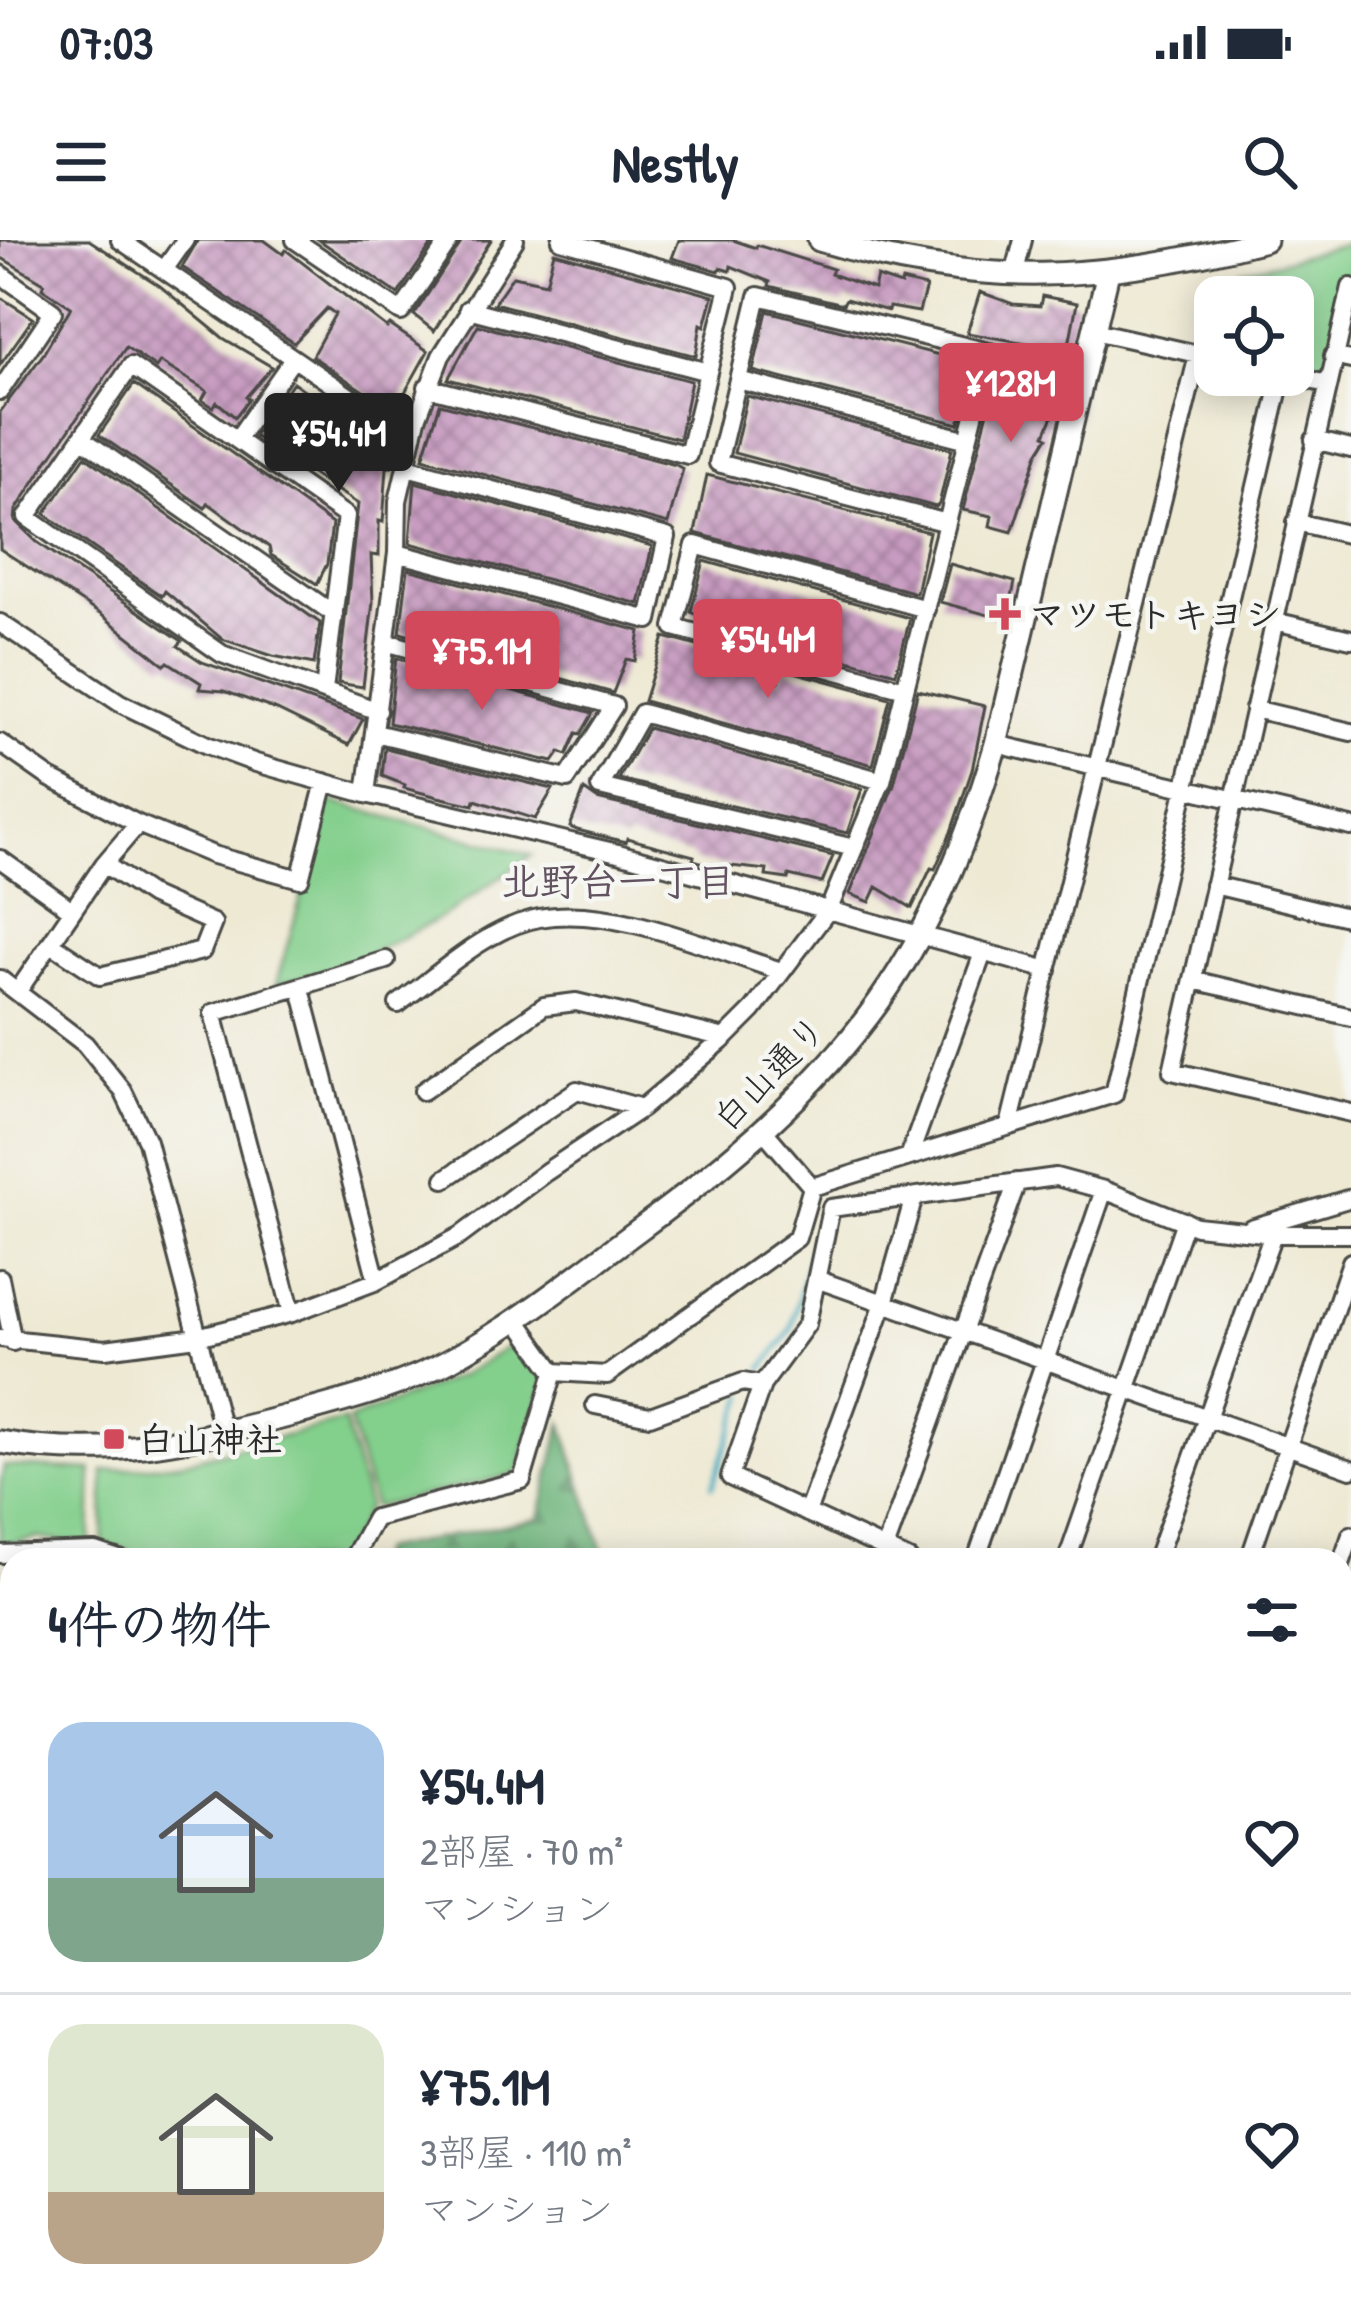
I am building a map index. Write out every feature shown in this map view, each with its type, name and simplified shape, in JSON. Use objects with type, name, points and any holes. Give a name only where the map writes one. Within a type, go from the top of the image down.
[{"type":"street","points":[[120,240],[412,439]]},
{"type":"street","points":[[164,270],[185,240]]},
{"type":"street","points":[[295,240],[401,312],[450,240]]},
{"type":"street","points":[[366,794],[397,553],[398,500],[412,439],[427,387],[468,310],[515,240]]},
{"type":"street","points":[[427,387],[688,455],[729,287],[560,240]]},
{"type":"street","points":[[819,240],[1014,275],[1154,266],[1264,240]]},
{"type":"street","points":[[1014,275],[1023,240]]},
{"type":"street","name":"白山通り","points":[[0,1442],[98,1452],[170,1446],[390,1386],[445,1364],[517,1320],[698,1186],[794,1103],[853,1035],[920,937],[958,860],[996,744],[1108,272]]},
{"type":"street","points":[[0,274],[53,312],[0,390]]},
{"type":"street","points":[[1351,287],[1342,358],[1327,384],[1172,1071],[1351,1113]]},
{"type":"street","points":[[947,523],[718,463],[758,296],[1084,375]]},
{"type":"street","points":[[468,310],[708,372]]},
{"type":"street","points":[[1094,331],[1194,353]]},
{"type":"street","points":[[0,1278],[7,1340],[105,1348],[197,1336],[292,1312],[377,1281],[460,1236],[642,1108],[725,1038],[829,909],[882,781],[990,352]]},
{"type":"street","points":[[237,439],[293,359]]},
{"type":"street","points":[[324,689],[346,516],[131,366],[27,517],[222,654],[378,712]]},
{"type":"street","points":[[738,380],[968,440]]},
{"type":"street","points":[[1314,381],[1327,384]]},
{"type":"street","points":[[1009,1126],[1097,768],[1196,396]]},
{"type":"street","points":[[812,1187],[1114,1094],[1280,396]]},
{"type":"street","points":[[81,437],[334,614]]},
{"type":"street","points":[[1314,440],[1351,448]]},
{"type":"street","points":[[397,553],[649,620],[668,537],[406,467]]},
{"type":"street","points":[[1296,522],[1351,536]]},
{"type":"street","points":[[905,689],[674,627],[694,544],[926,609]]},
{"type":"street","points":[[1274,621],[1351,639]]},
{"type":"street","points":[[0,623],[120,703],[256,763],[618,853],[1048,970]]},
{"type":"street","points":[[375,733],[567,779],[614,706],[386,642]]},
{"type":"street","points":[[1254,709],[1351,732]]},
{"type":"street","points":[[854,848],[600,787],[642,713],[882,781]]},
{"type":"street","points":[[0,742],[50,778],[138,824],[213,855],[300,879],[325,782]]},
{"type":"street","points":[[996,744],[1351,827]]},
{"type":"street","points":[[18,991],[104,864],[138,824]]},
{"type":"street","points":[[0,859],[72,910]]},
{"type":"street","points":[[50,943],[100,976],[202,951],[213,923],[152,896],[104,864]]},
{"type":"street","points":[[1214,885],[1351,918]]},
{"type":"street","points":[[398,1004],[495,935],[537,918],[586,915],[666,934],[781,971]]},
{"type":"street","points":[[910,1157],[982,953]]},
{"type":"street","points":[[292,1312],[213,1013],[386,960]]},
{"type":"street","points":[[0,979],[85,1044],[123,1091],[147,1141],[223,1433]]},
{"type":"street","points":[[1192,980],[1351,1017]]},
{"type":"street","points":[[301,989],[377,1281]]},
{"type":"street","points":[[423,1091],[544,1006],[576,1002],[725,1038]]},
{"type":"street","points":[[445,1179],[577,1090],[642,1108]]},
{"type":"street","points":[[764,1131],[812,1187]]},
{"type":"street","points":[[883,1548],[730,1477],[762,1385],[807,1324],[831,1208],[1056,1178],[1104,1190],[1184,1221],[1273,1234],[1351,1234]]},
{"type":"street","points":[[885,1548],[1017,1182]]},
{"type":"street","points":[[554,1372],[607,1375],[796,1238],[812,1187]]},
{"type":"street","points":[[980,1548],[1104,1190]]},
{"type":"street","points":[[808,1513],[884,1303],[914,1197]]},
{"type":"street","points":[[1244,1231],[1351,1198]]},
{"type":"street","points":[[1071,1548],[1184,1221]]},
{"type":"street","points":[[1160,1548],[1273,1234]]},
{"type":"street","points":[[1253,1548],[1351,1262]]},
{"type":"street","points":[[819,1280],[1351,1469]]},
{"type":"street","points":[[517,1320],[554,1372]]},
{"type":"street","points":[[359,1548],[375,1518],[522,1480],[554,1372]]},
{"type":"street","points":[[595,1405],[650,1416],[743,1382],[762,1385]]},
{"type":"green space","points":[[1351,243],[1351,276],[1324,379],[1314,377],[1314,276],[1239,276]]},
{"type":"green space","points":[[329,801],[532,855],[446,915],[348,965],[276,984]]},
{"type":"green space","points":[[520,1339],[548,1372],[517,1474],[374,1507],[349,1420],[460,1376]]},
{"type":"green space","points":[[344,1421],[368,1506],[347,1548],[103,1546],[104,1471],[178,1463]]},
{"type":"green space","points":[[562,1423],[602,1548],[390,1548],[539,1518]]},
{"type":"green space","points":[[4,1466],[92,1470],[90,1546],[38,1538],[0,1545]]},
{"type":"building","points":[[0,240],[89,240],[160,286],[223,338],[272,367],[235,417],[217,402],[213,407],[202,400],[207,391],[160,362],[156,368],[126,347],[16,510],[15,521],[37,542],[182,641],[178,646],[202,662],[363,719],[349,745],[277,710],[224,691],[199,689],[201,683],[168,662],[165,665],[103,616],[0,549],[0,412],[71,307],[42,288],[44,283],[0,257]]},
{"type":"building","points":[[198,240],[264,240],[283,254],[286,250],[387,328],[390,325],[428,351],[394,412],[312,356],[335,314],[327,308],[294,343],[182,267]]},
{"type":"building","points":[[319,240],[435,240],[398,294]]},
{"type":"building","points":[[463,240],[491,240],[434,331],[414,315]]},
{"type":"building","points":[[679,240],[757,245],[833,269],[831,274],[874,289],[877,277],[926,287],[919,312],[889,307],[888,311],[846,299],[843,304],[769,286],[770,282],[731,266],[730,271],[719,271],[672,258]]},
{"type":"building","points":[[554,252],[713,296],[705,326],[701,324],[696,356],[494,303],[513,276],[546,283]]},
{"type":"building","points":[[980,292],[1013,304],[1040,306],[1042,296],[1077,303],[1068,350],[967,333]]},
{"type":"building","points":[[0,297],[33,318],[0,365]]},
{"type":"building","points":[[767,311],[967,362],[962,392],[967,393],[959,424],[753,371]]},
{"type":"building","points":[[478,325],[691,381],[679,439],[448,379]]},
{"type":"building","points":[[999,368],[1061,383],[1048,437],[1038,453],[1012,532],[990,526],[992,516],[963,510]]},
{"type":"building","points":[[293,382],[322,403],[327,396],[372,427],[369,432],[393,451],[383,522],[379,521],[379,556],[371,555],[373,602],[363,687],[338,683],[358,504],[254,436]]},
{"type":"building","points":[[134,384],[332,524],[327,564],[317,584],[271,555],[269,547],[208,503],[205,508],[99,435]]},
{"type":"building","points":[[747,396],[952,449],[939,504],[936,507],[734,453]]},
{"type":"building","points":[[440,404],[676,465],[683,469],[668,524],[423,458]]},
{"type":"building","points":[[85,456],[320,623],[314,664],[222,639],[165,591],[162,596],[45,514]]},
{"type":"building","points":[[707,475],[929,532],[916,593],[695,533]]},
{"type":"building","points":[[415,482],[652,546],[639,604],[410,543]]},
{"type":"building","points":[[704,561],[910,618],[896,673],[739,631],[691,612]]},
{"type":"building","points":[[950,564],[1015,582],[1007,620],[940,602]]},
{"type":"building","points":[[408,569],[640,631],[635,661],[626,659],[613,693],[400,633]]},
{"type":"building","points":[[664,637],[753,661],[779,681],[783,669],[890,698],[873,765],[644,701]]},
{"type":"building","points":[[396,658],[593,713],[567,755],[560,752],[553,762],[389,723]]},
{"type":"building","points":[[918,690],[985,706],[972,770],[951,832],[912,908],[877,887],[870,902],[850,894],[894,784]]},
{"type":"building","points":[[648,728],[862,789],[847,833],[619,779]]},
{"type":"building","points":[[385,748],[553,789],[535,819],[475,800],[474,805],[438,797],[382,776]]},
{"type":"building","points":[[584,790],[597,799],[833,856],[822,883],[789,875],[788,879],[766,876],[767,870],[704,863],[627,838],[626,842],[577,830],[570,827]]},
{"type":"waterway","points":[[763,1368],[791,1330],[822,1203]]},
{"type":"waterway","points":[[712,1486],[745,1396]]},
{"type":"place","name":"マツモトキヨシ","points":[[1005,614]]},
{"type":"place","name":"白山神社","points":[[114,1439]]},
{"type":"district","name":"北野台一丁目","points":[[618,881]]}]
